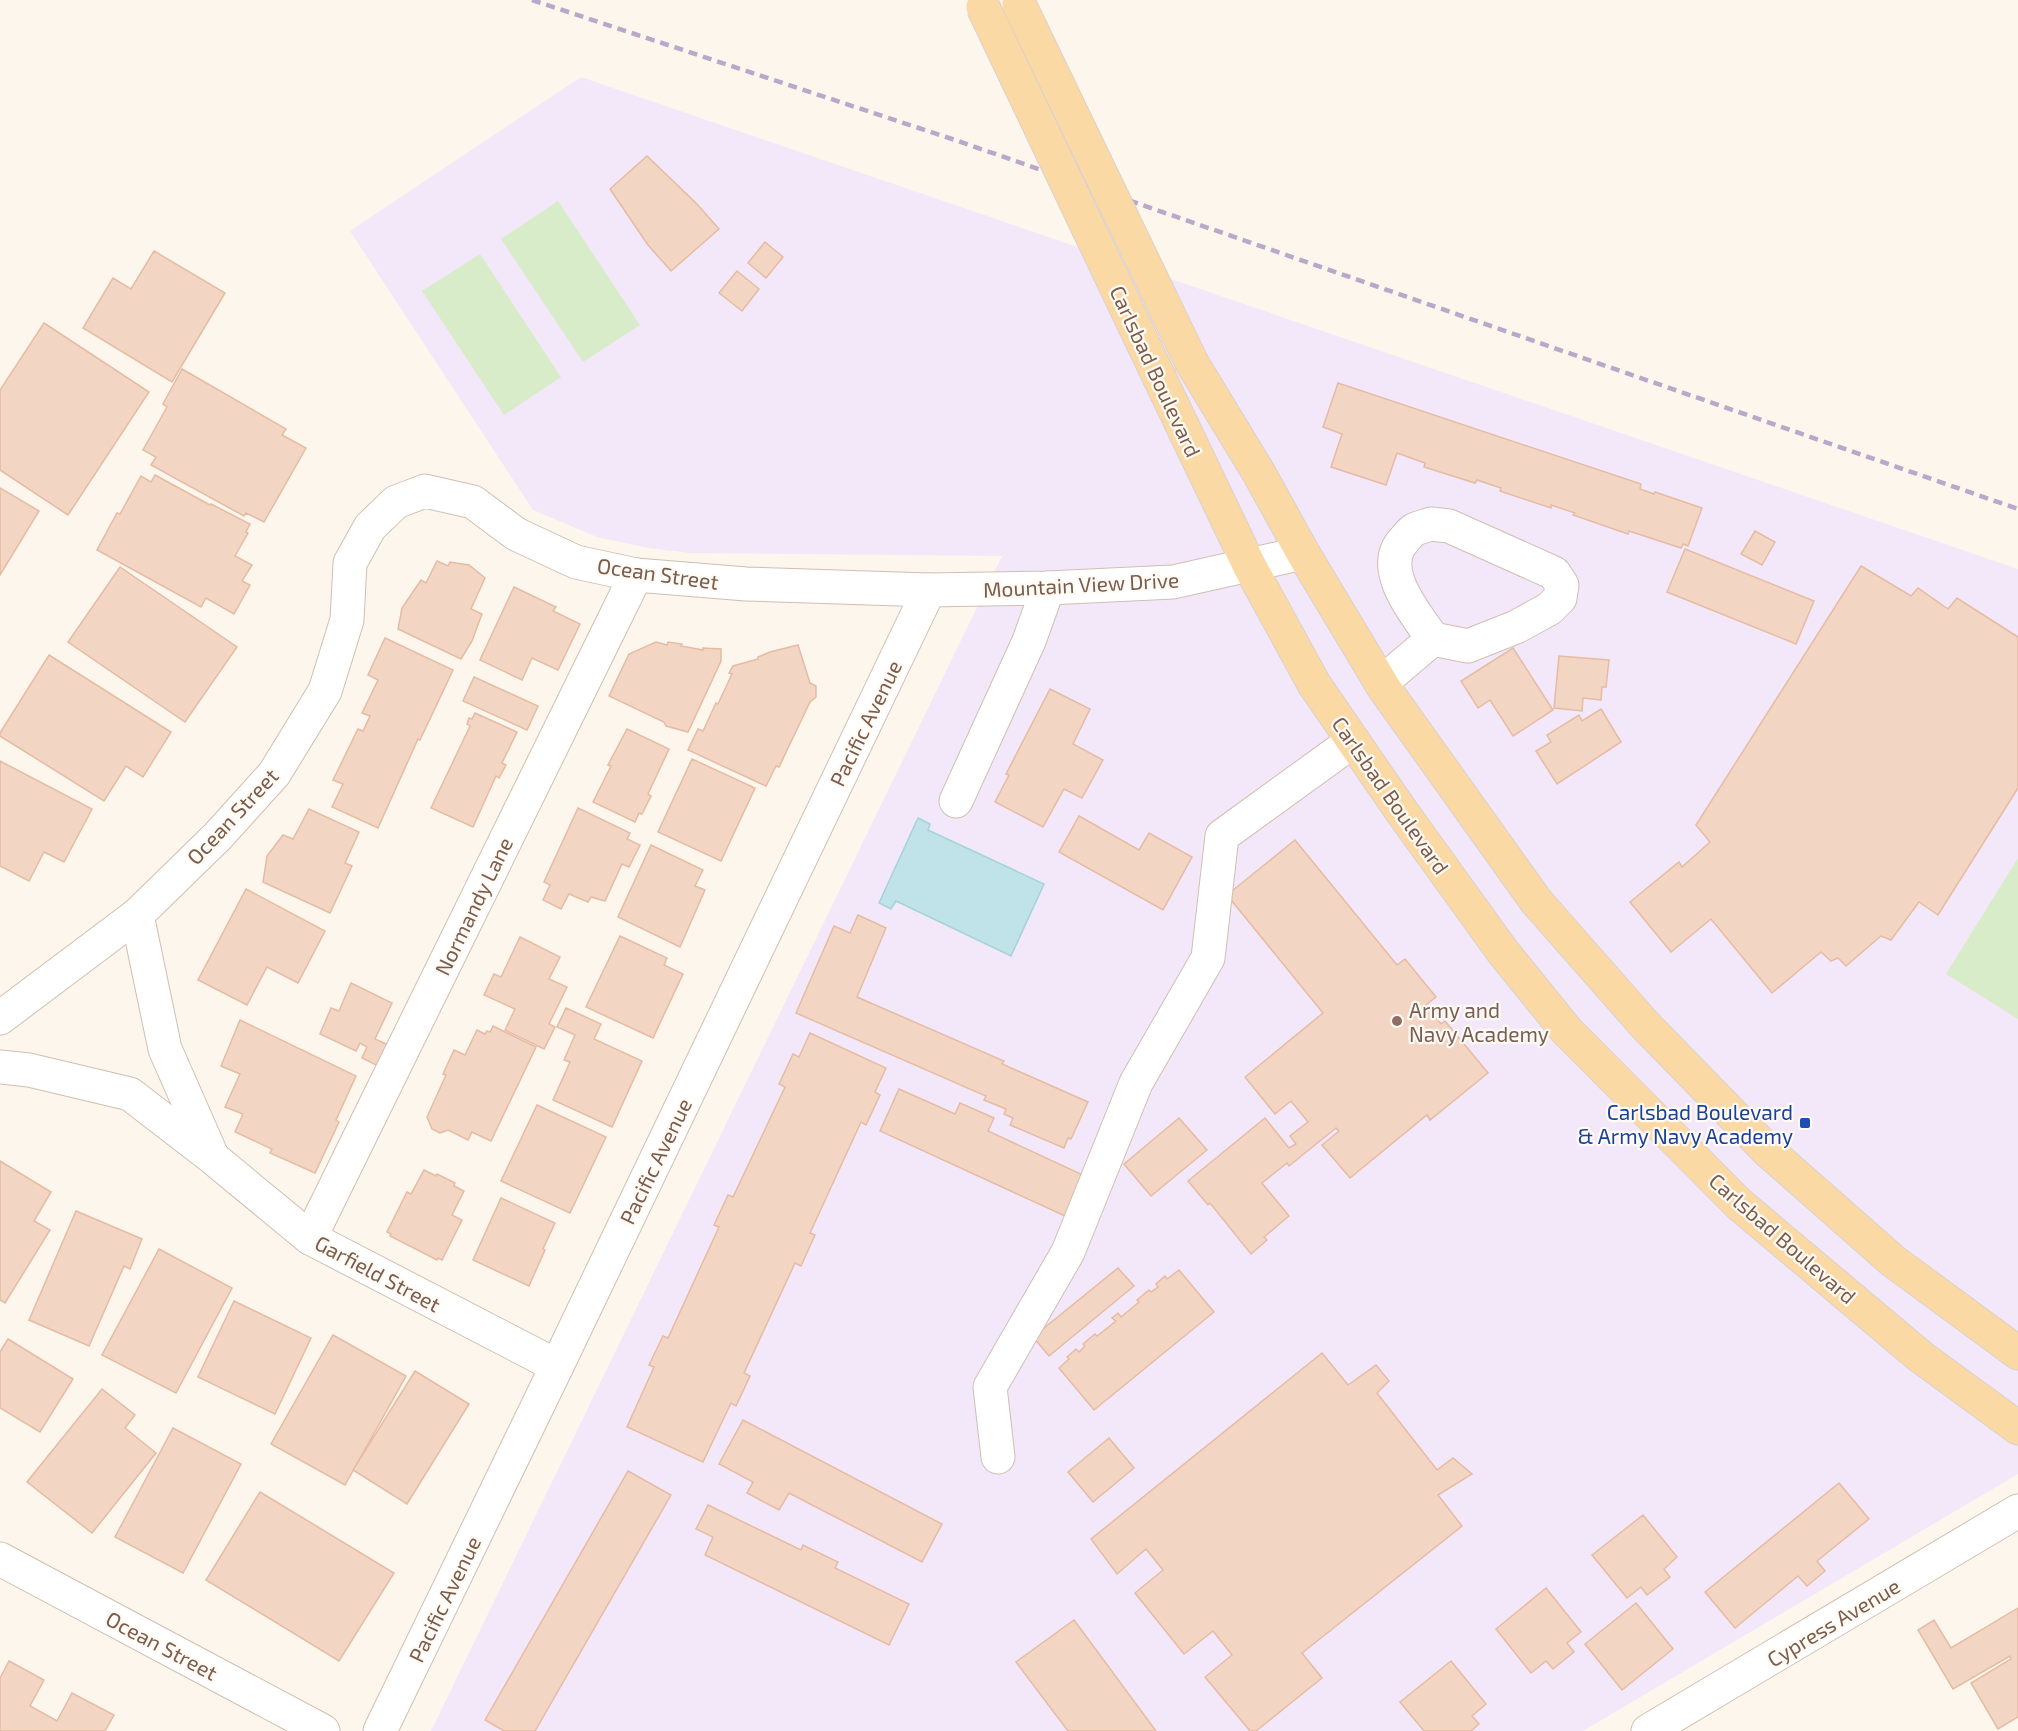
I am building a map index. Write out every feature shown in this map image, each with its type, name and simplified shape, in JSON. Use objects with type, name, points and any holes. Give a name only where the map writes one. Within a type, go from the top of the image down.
[{"type":"main road","name":"Carlsbad Boulevard","points":[[1018,2],[1192,363],[1260,474],[1303,553],[1381,683],[1536,901],[1645,1025],[1768,1151],[1893,1261],[2018,1353]]},
{"type":"main road","name":"Carlsbad Boulevard","points":[[981,4],[1249,565],[1314,684],[1503,952],[1567,1031],[1739,1204],[1921,1357],[2018,1428]]},
{"type":"street","name":"Ocean Street","points":[[0,1018],[137,915],[218,836],[274,774],[325,691],[347,620],[350,563],[370,527],[396,502],[425,491],[473,502],[516,534],[576,561],[636,575],[746,584],[929,590]]},
{"type":"street","points":[[1431,524],[1449,526],[1554,573],[1562,585],[1560,598],[1549,609],[1516,627],[1468,646],[1432,639],[1397,582],[1394,559],[1400,544],[1413,530],[1431,524]]},
{"type":"street","name":"Mountain View Drive","points":[[929,590],[1048,588],[1173,582],[1303,553]]},
{"type":"street","name":"Normandy Lane","points":[[310,1238],[636,575]]},
{"type":"street","points":[[956,801],[1029,641],[1048,588]]},
{"type":"street","name":"Pacific Avenue","points":[[380,1731],[929,590]]},
{"type":"street","points":[[1381,683],[1432,639]]},
{"type":"street","points":[[998,1457],[990,1387],[1068,1252],[1136,1083],[1208,958],[1222,836],[1353,741]]},
{"type":"street","name":"Garfield Street","points":[[137,915],[165,1048],[213,1158]]},
{"type":"street","name":"Garfield Street","points":[[0,1067],[29,1070],[130,1094],[213,1158],[310,1238],[557,1366]]},
{"type":"street","name":"Cypress Avenue","points":[[1648,1731],[2018,1511]]},
{"type":"street","name":"Ocean Street","points":[[0,1559],[323,1731]]},
{"type":"shaded area","name":"Army and Navy Academy","points":[[581,77],[2018,569],[2018,1474],[1583,1731],[431,1731],[1002,556],[690,553],[648,548],[597,537],[533,510],[350,231]]},
{"type":"green space","points":[[558,201],[640,325],[583,362],[501,239]]},
{"type":"green space","points":[[480,254],[561,377],[504,415],[422,291]]},
{"type":"green space","points":[[2018,858],[2018,1019],[1946,974]]},
{"type":"water","points":[[918,818],[930,824],[928,830],[1044,884],[1011,956],[896,901],[891,909],[879,903]]},
{"type":"building","points":[[647,156],[696,203],[719,229],[671,271],[648,245],[610,189]]},
{"type":"building","points":[[765,242],[783,257],[766,278],[748,263]]},
{"type":"building","points":[[154,251],[225,293],[172,382],[83,328],[113,278],[131,289]]},
{"type":"building","points":[[737,271],[759,289],[742,311],[719,293]]},
{"type":"building","points":[[44,323],[149,392],[68,515],[0,470],[0,390]]},
{"type":"building","points":[[182,369],[286,429],[282,435],[306,448],[264,522],[246,513],[244,516],[151,465],[156,457],[143,450],[167,407],[163,404]]},
{"type":"building","points":[[1338,383],[1641,484],[1640,489],[1702,508],[1688,546],[1683,544],[1681,548],[1629,531],[1628,534],[1573,515],[1575,513],[1551,505],[1551,508],[1500,491],[1501,488],[1477,480],[1475,483],[1424,467],[1425,463],[1397,453],[1386,485],[1331,467],[1342,434],[1323,427]]},
{"type":"building","points":[[155,475],[250,524],[246,532],[248,533],[235,556],[252,565],[242,581],[250,585],[234,614],[206,598],[201,607],[97,550],[141,476],[151,482]]},
{"type":"building","points":[[0,488],[39,511],[0,575]]},
{"type":"building","points":[[1755,531],[1775,542],[1762,565],[1741,554]]},
{"type":"building","points":[[1685,549],[1814,601],[1796,644],[1667,592]]},
{"type":"building","points":[[437,561],[448,566],[450,562],[469,565],[485,578],[471,609],[482,614],[472,641],[461,659],[398,629],[402,608],[421,580],[426,583]]},
{"type":"building","points":[[1861,566],[1911,596],[1918,588],[1948,609],[1957,598],[2018,637],[2018,788],[1938,915],[1919,902],[1891,940],[1881,936],[1846,966],[1838,958],[1831,961],[1821,952],[1772,993],[1711,919],[1671,952],[1630,902],[1679,862],[1682,867],[1710,842],[1696,825]]},
{"type":"building","points":[[120,567],[237,647],[185,722],[68,642]]},
{"type":"building","points":[[514,587],[556,607],[553,611],[580,624],[558,670],[532,658],[522,680],[480,660]]},
{"type":"building","points":[[385,638],[453,670],[420,740],[418,739],[378,828],[332,807],[343,784],[333,780],[358,729],[363,731],[370,716],[362,713],[378,680],[368,675]]},
{"type":"building","points":[[656,642],[667,645],[668,642],[682,644],[681,646],[703,650],[703,648],[721,649],[721,661],[688,732],[666,726],[664,722],[609,696],[629,654]]},
{"type":"building","points":[[798,645],[810,683],[816,686],[816,697],[810,702],[779,767],[776,766],[766,786],[688,750],[698,729],[703,731],[716,703],[718,704],[732,674],[729,673],[733,666],[758,659],[770,652]]},
{"type":"building","points":[[1513,648],[1553,710],[1513,736],[1490,700],[1478,708],[1461,681]]},
{"type":"building","points":[[49,655],[171,732],[143,777],[126,766],[104,801],[0,736]]},
{"type":"building","points":[[1559,656],[1609,660],[1606,687],[1602,687],[1601,700],[1583,698],[1582,711],[1554,708]]},
{"type":"building","points":[[474,677],[538,706],[527,730],[463,701]]},
{"type":"building","points":[[1050,689],[1090,709],[1073,744],[1103,760],[1082,798],[1064,789],[1043,827],[995,802],[1009,775],[1006,774]]},
{"type":"building","points":[[1601,709],[1621,742],[1557,784],[1536,751],[1551,742],[1547,735],[1579,715],[1582,721]]},
{"type":"building","points":[[475,713],[517,732],[502,763],[506,765],[499,778],[496,776],[473,827],[431,808],[470,726],[467,724],[469,718],[472,719]]},
{"type":"building","points":[[627,729],[669,749],[648,794],[651,796],[635,822],[593,802],[611,766],[608,765]]},
{"type":"building","points":[[692,759],[755,788],[721,861],[658,832]]},
{"type":"building","points":[[0,761],[92,809],[64,862],[44,852],[29,881],[0,866]]},
{"type":"building","points":[[578,808],[630,833],[627,839],[640,845],[629,867],[622,864],[605,901],[591,897],[588,902],[569,894],[561,909],[543,900],[550,885],[544,882]]},
{"type":"building","points":[[309,809],[359,832],[345,863],[352,866],[330,913],[263,882],[267,856],[283,835],[293,839]]},
{"type":"building","points":[[1079,816],[1139,850],[1149,833],[1192,857],[1163,910],[1059,852]]},
{"type":"building","points":[[1295,840],[1397,965],[1405,959],[1436,997],[1426,1005],[1441,1024],[1445,1021],[1488,1073],[1430,1120],[1427,1115],[1350,1178],[1322,1145],[1339,1131],[1336,1128],[1289,1166],[1287,1163],[1262,1183],[1289,1216],[1264,1237],[1267,1240],[1251,1254],[1210,1203],[1208,1205],[1188,1181],[1265,1118],[1289,1148],[1296,1144],[1290,1136],[1308,1122],[1291,1101],[1275,1114],[1245,1077],[1323,1013],[1227,895]]},
{"type":"building","points":[[651,845],[703,870],[695,886],[705,890],[680,947],[618,917]]},
{"type":"building","points":[[246,889],[325,931],[298,983],[267,967],[247,1005],[198,980]]},
{"type":"building","points":[[858,915],[886,928],[857,997],[1004,1061],[1002,1064],[1088,1102],[1071,1139],[1068,1138],[1064,1148],[1010,1125],[1013,1118],[1004,1114],[1006,1109],[984,1100],[986,1096],[796,1013],[834,926],[850,933]]},
{"type":"building","points":[[620,936],[667,958],[664,965],[683,974],[653,1038],[586,1007]]},
{"type":"building","points":[[520,937],[560,957],[549,979],[567,987],[549,1024],[555,1027],[544,1049],[505,1030],[515,1009],[484,995],[494,974],[501,977]]},
{"type":"building","points":[[351,983],[392,1003],[375,1039],[397,1049],[388,1071],[362,1058],[367,1047],[360,1043],[356,1051],[320,1034],[331,1008],[339,1011]]},
{"type":"building","points":[[566,1008],[601,1024],[594,1039],[642,1061],[612,1127],[553,1100],[570,1062],[564,1060],[575,1035],[557,1027]]},
{"type":"building","points":[[240,1020],[356,1076],[336,1120],[339,1122],[315,1173],[270,1153],[272,1149],[235,1132],[243,1114],[225,1107],[240,1074],[221,1066]]},
{"type":"building","points":[[493,1026],[536,1047],[491,1141],[472,1132],[468,1140],[448,1130],[440,1133],[432,1129],[427,1117],[446,1075],[443,1074],[454,1050],[465,1055],[477,1030],[485,1034],[487,1031],[490,1032]]},
{"type":"building","points":[[810,1033],[886,1068],[875,1092],[880,1095],[866,1125],[861,1122],[810,1233],[815,1235],[801,1266],[795,1263],[744,1373],[750,1376],[736,1406],[731,1403],[703,1462],[627,1427],[654,1367],[649,1365],[663,1336],[668,1338],[719,1227],[714,1225],[728,1195],[733,1197],[785,1087],[779,1084],[793,1054],[799,1057]]},
{"type":"building","points":[[899,1089],[955,1114],[960,1103],[994,1118],[988,1131],[1083,1175],[1065,1216],[880,1131]]},
{"type":"building","points":[[537,1105],[606,1137],[570,1213],[501,1181]]},
{"type":"building","points":[[1179,1118],[1207,1150],[1151,1196],[1124,1164]]},
{"type":"building","points":[[0,1161],[51,1192],[34,1221],[50,1230],[5,1303],[0,1300]]},
{"type":"building","points":[[424,1170],[455,1183],[454,1186],[464,1191],[452,1215],[462,1220],[442,1260],[438,1258],[437,1260],[390,1236],[391,1234],[387,1232],[407,1192],[411,1194]]},
{"type":"building","points":[[501,1198],[555,1223],[529,1286],[473,1260]]},
{"type":"building","points":[[76,1211],[142,1239],[130,1269],[124,1266],[89,1346],[29,1320]]},
{"type":"building","points":[[159,1249],[232,1288],[176,1393],[102,1355]]},
{"type":"building","points":[[1118,1268],[1134,1286],[1049,1356],[1033,1337]]},
{"type":"building","points":[[1179,1270],[1214,1312],[1094,1410],[1059,1368],[1076,1349],[1079,1352],[1085,1346],[1083,1344],[1116,1321],[1112,1318],[1118,1313],[1121,1317],[1149,1290],[1151,1292],[1158,1287],[1156,1284],[1165,1276],[1167,1279]]},
{"type":"building","points":[[234,1301],[311,1338],[275,1414],[198,1377]]},
{"type":"building","points":[[333,1335],[406,1376],[345,1485],[271,1444]]},
{"type":"building","points":[[8,1339],[73,1379],[40,1432],[0,1408],[0,1352]]},
{"type":"building","points":[[1322,1353],[1348,1385],[1376,1365],[1389,1381],[1377,1393],[1437,1470],[1453,1458],[1472,1474],[1438,1495],[1462,1526],[1302,1653],[1322,1678],[1256,1731],[1250,1731],[1205,1677],[1232,1655],[1213,1631],[1184,1654],[1135,1593],[1163,1570],[1146,1549],[1117,1574],[1091,1539]]},
{"type":"building","points":[[415,1371],[469,1404],[407,1504],[353,1470]]},
{"type":"building","points":[[102,1389],[135,1415],[125,1428],[156,1453],[92,1533],[27,1482]]},
{"type":"building","points":[[743,1420],[942,1524],[922,1562],[789,1493],[779,1510],[747,1493],[753,1482],[719,1464]]},
{"type":"building","points":[[173,1428],[241,1464],[183,1573],[115,1537]]},
{"type":"building","points":[[1109,1438],[1134,1468],[1093,1502],[1068,1472]]},
{"type":"building","points":[[628,1471],[671,1495],[535,1731],[504,1731],[485,1720]]},
{"type":"building","points":[[1839,1483],[1869,1519],[1817,1561],[1825,1571],[1807,1586],[1798,1576],[1735,1628],[1705,1592]]},
{"type":"building","points":[[260,1492],[394,1573],[339,1661],[206,1580]]},
{"type":"building","points":[[708,1505],[801,1550],[803,1545],[838,1562],[835,1568],[909,1604],[889,1645],[705,1555],[713,1537],[696,1529]]},
{"type":"building","points":[[1643,1515],[1677,1557],[1664,1569],[1670,1577],[1647,1595],[1641,1587],[1627,1598],[1592,1555]]},
{"type":"building","points":[[1546,1588],[1581,1632],[1567,1643],[1574,1652],[1553,1669],[1546,1661],[1531,1673],[1496,1629]]},
{"type":"building","points":[[1636,1603],[1673,1649],[1622,1690],[1585,1644]]},
{"type":"building","points":[[2018,1608],[2018,1717],[1998,1729],[1971,1683],[2011,1659],[2010,1656],[1953,1689],[1918,1630],[1934,1620],[1951,1648]]},
{"type":"building","points":[[1074,1620],[1156,1731],[1068,1731],[1016,1662]]},
{"type":"building","points":[[9,1661],[44,1680],[30,1706],[57,1721],[72,1693],[114,1715],[105,1731],[0,1731],[0,1678]]},
{"type":"building","points":[[1451,1661],[1486,1704],[1472,1716],[1479,1724],[1471,1731],[1424,1731],[1400,1702]]},
{"type":"railway","points":[[532,0],[955,140],[2018,509]]},
{"type":"place","name":"Army and Navy Academy","points":[[1397,1021]]},
{"type":"place","name":"Carlsbad Boulevard & Army Navy Academy","points":[[1805,1123]]}]
